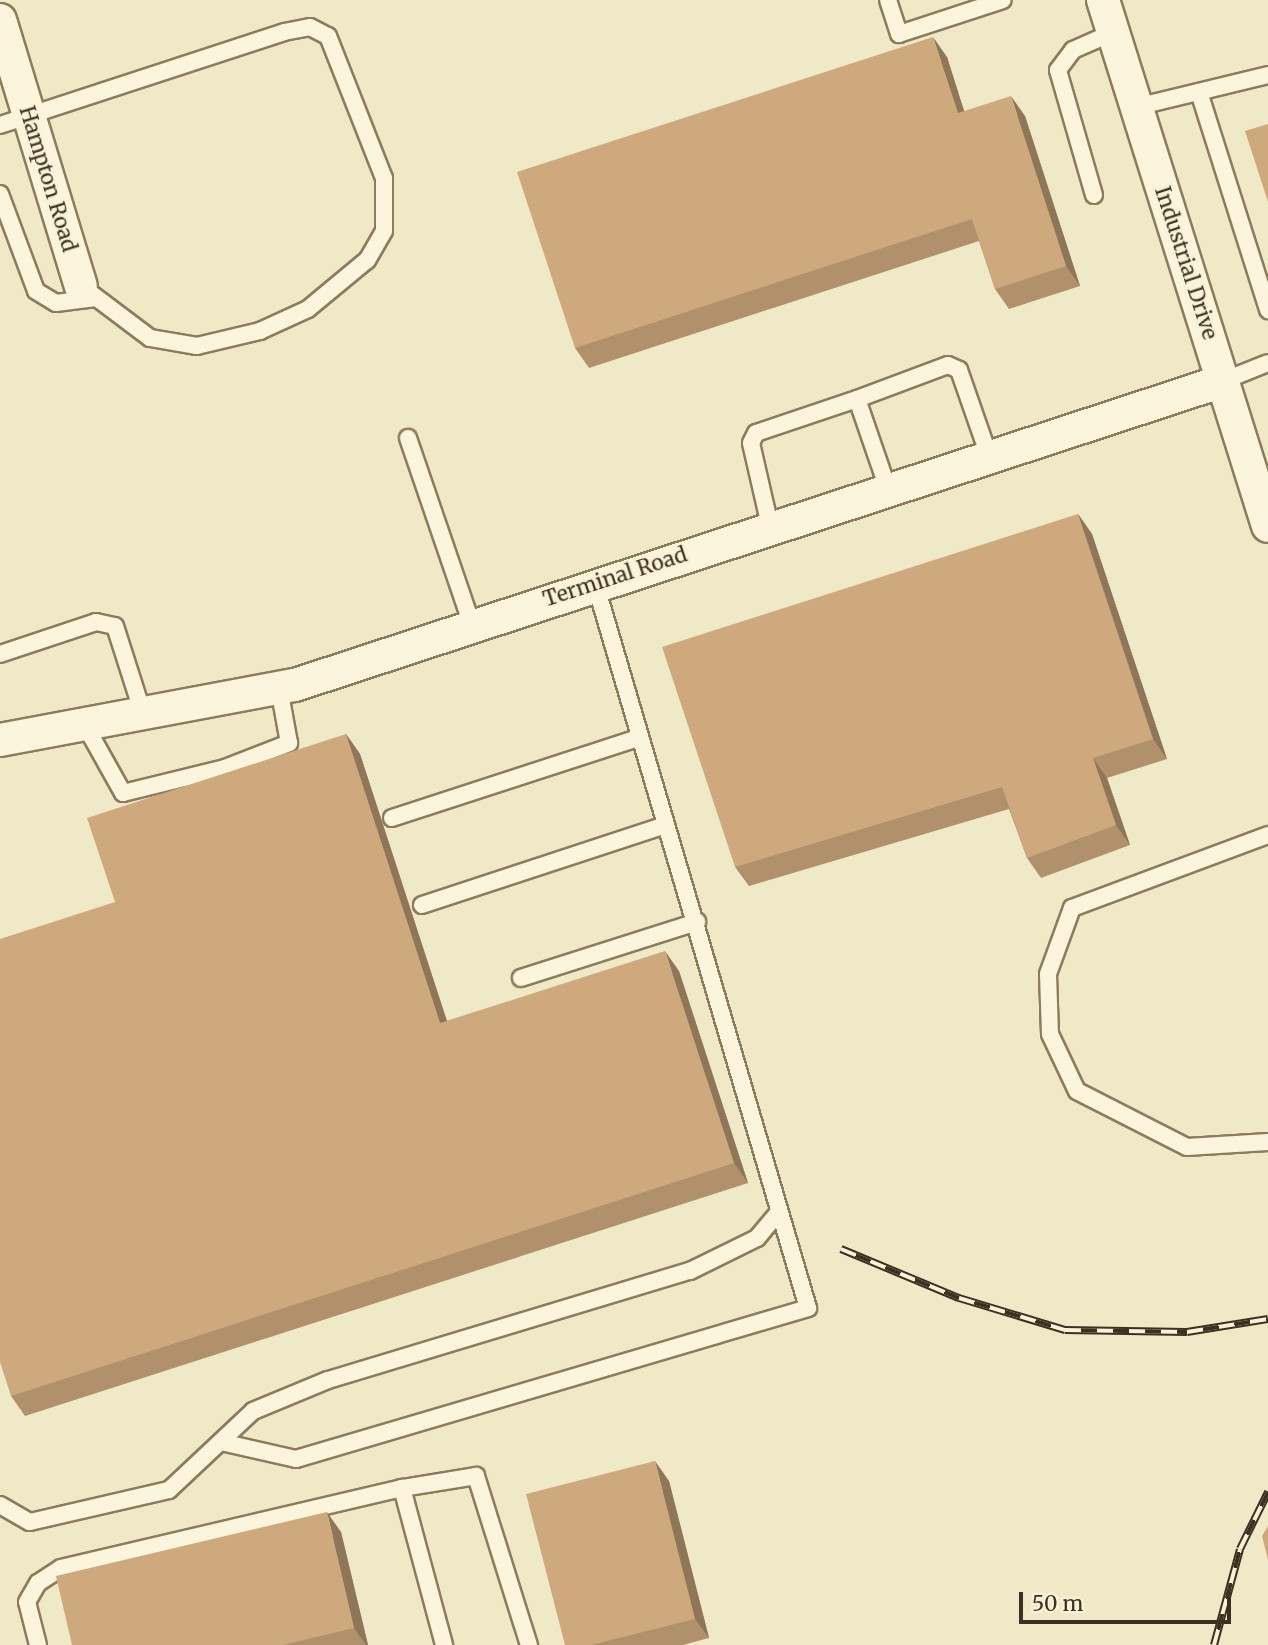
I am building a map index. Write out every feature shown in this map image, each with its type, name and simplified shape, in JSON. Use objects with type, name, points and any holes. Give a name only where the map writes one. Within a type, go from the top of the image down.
[{"type":"street","name":"Industrial Drive","points":[[1103,0],[1268,526]]},
{"type":"street","name":"Hampton Road","points":[[0,20],[14,120],[88,292]]},
{"type":"street","name":"Terminal Road","points":[[0,740],[279,688],[770,526],[1223,382]]},
{"type":"lane","points":[[888,0],[899,34],[1003,0]]},
{"type":"lane","points":[[0,194],[36,290],[56,303],[88,292],[150,338],[181,346],[260,331],[308,309],[367,260],[384,231],[384,178],[328,36],[310,27],[14,120]]},
{"type":"lane","points":[[1094,195],[1058,70],[1073,50],[1114,32]]},
{"type":"lane","points":[[1136,107],[1268,75]]},
{"type":"lane","points":[[1199,92],[1268,310]]},
{"type":"lane","points":[[1223,382],[1268,363]]},
{"type":"lane","points":[[770,526],[751,443],[756,433],[948,365],[959,370],[989,456]]},
{"type":"lane","points":[[857,399],[888,489]]},
{"type":"lane","points":[[408,438],[472,625]]},
{"type":"lane","points":[[221,1442],[296,1459],[808,1308],[696,922],[638,738],[595,583]]},
{"type":"lane","points":[[0,654],[96,622],[115,626],[144,714]]},
{"type":"lane","points":[[85,725],[122,793],[225,768],[289,743],[279,688]]},
{"type":"lane","points":[[392,818],[638,738]]},
{"type":"lane","points":[[422,905],[665,825]]},
{"type":"lane","points":[[1268,835],[1072,908],[1048,974],[1050,1034],[1077,1091],[1186,1147],[1268,1142]]},
{"type":"lane","points":[[521,978],[696,922]]},
{"type":"lane","points":[[0,1505],[30,1522],[169,1490],[253,1411],[328,1380],[690,1271],[757,1238],[780,1211]]},
{"type":"lane","points":[[38,1645],[27,1602],[38,1583],[61,1568],[402,1488],[476,1476],[529,1645]]},
{"type":"lane","points":[[402,1488],[444,1645]]},
{"type":"building","points":[[933,37],[958,113],[1011,96],[1066,266],[995,289],[972,219],[575,348],[517,172]]},
{"type":"building","points":[[1268,124],[1268,202],[1245,131]]},
{"type":"building","points":[[1078,514],[1153,739],[1093,758],[1116,825],[1027,858],[1002,787],[735,867],[662,647]]},
{"type":"building","points":[[346,734],[440,1023],[665,951],[734,1163],[11,1396],[0,1362],[0,939],[115,902],[87,818]]},
{"type":"building","points":[[655,1461],[695,1619],[591,1645],[565,1645],[526,1494]]},
{"type":"building","points":[[327,1512],[354,1628],[283,1645],[72,1645],[56,1576]]},
{"type":"building","points":[[1268,1526],[1268,1560],[1262,1536]]},
{"type":"railway","points":[[841,1249],[959,1298],[1065,1330],[1187,1332],[1268,1319]]},
{"type":"railway","points":[[1214,1645],[1240,1549],[1268,1492]]}]
